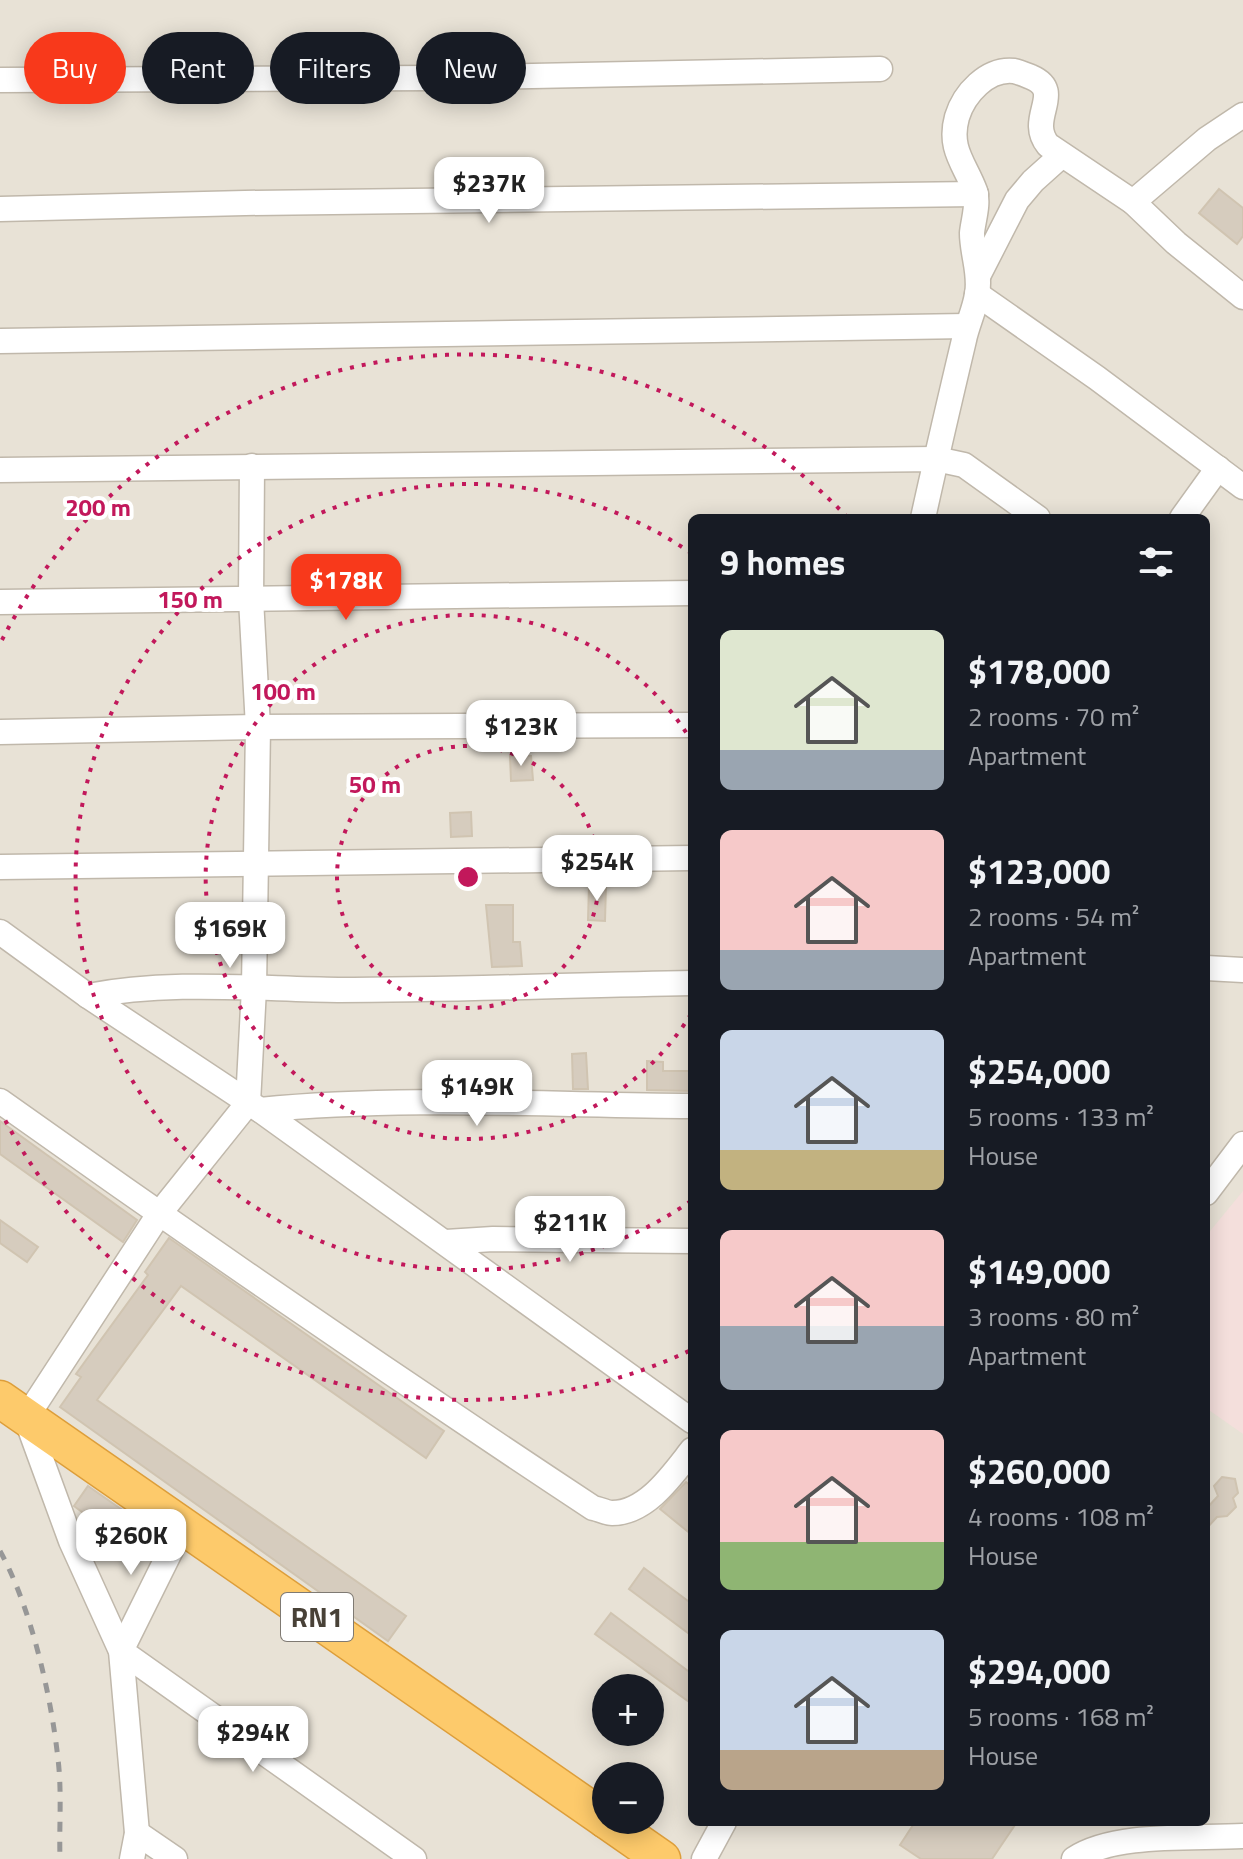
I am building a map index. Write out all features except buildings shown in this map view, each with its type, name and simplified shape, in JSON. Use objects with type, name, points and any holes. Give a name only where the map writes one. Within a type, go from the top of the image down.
[{"type":"highway","name":"RN1","points":[[13,1408],[592,1810]]},
{"type":"highway","name":"RN1","points":[[626,1834],[662,1859]]},
{"type":"street","points":[[0,80],[394,79],[880,69]]},
{"type":"street","points":[[1243,297],[1176,243],[1133,202],[1048,145],[1041,136],[1039,124],[1047,96],[1045,87],[1035,79],[1013,71],[980,81],[967,95],[953,136],[959,158],[976,194],[972,235],[978,285],[1243,487]]},
{"type":"street","points":[[1133,202],[1207,139],[1243,115]]},
{"type":"street","points":[[924,514],[978,285],[1017,200],[1062,155]]},
{"type":"street","points":[[0,209],[976,194]]},
{"type":"street","points":[[0,341],[967,326]]},
{"type":"street","points":[[0,470],[936,459],[964,465],[1032,514]]},
{"type":"street","points":[[132,1859],[137,1833],[121,1651],[13,1408],[159,1214],[254,1107],[258,727],[251,599],[252,466]]},
{"type":"street","points":[[1185,514],[1218,468]]},
{"type":"street","points":[[0,602],[688,593]]},
{"type":"street","points":[[0,732],[688,725]]},
{"type":"street","points":[[0,867],[688,858]]},
{"type":"street","points":[[0,932],[446,1242],[688,1418]]},
{"type":"street","points":[[1210,968],[1243,970]]},
{"type":"street","points":[[88,996],[153,988],[339,990],[688,983]]},
{"type":"street","points":[[0,1101],[435,1404],[593,1508],[613,1513],[631,1508],[657,1493],[688,1455]]},
{"type":"street","points":[[254,1107],[376,1104],[688,1106]]},
{"type":"street","points":[[1210,1188],[1243,1144]]},
{"type":"street","points":[[446,1242],[493,1239],[688,1241]]},
{"type":"street","points":[[121,1651],[184,1524]]},
{"type":"street","points":[[121,1651],[414,1859]]},
{"type":"street","points":[[704,1859],[722,1826]]},
{"type":"street","points":[[1165,1826],[1181,1837]]},
{"type":"street","points":[[137,1833],[175,1859]]},
{"type":"street","points":[[1074,1859],[1085,1851],[1118,1844],[1240,1835]]},
{"type":"shaded area","points":[[0,0],[1243,0],[1243,1859],[0,1859]]},
{"type":"shaded area","points":[[1243,1191],[1243,1434],[1210,1411],[1210,1231]]},
{"type":"railway","points":[[0,1551],[30,1625],[50,1707],[59,1771],[60,1859]]}]
